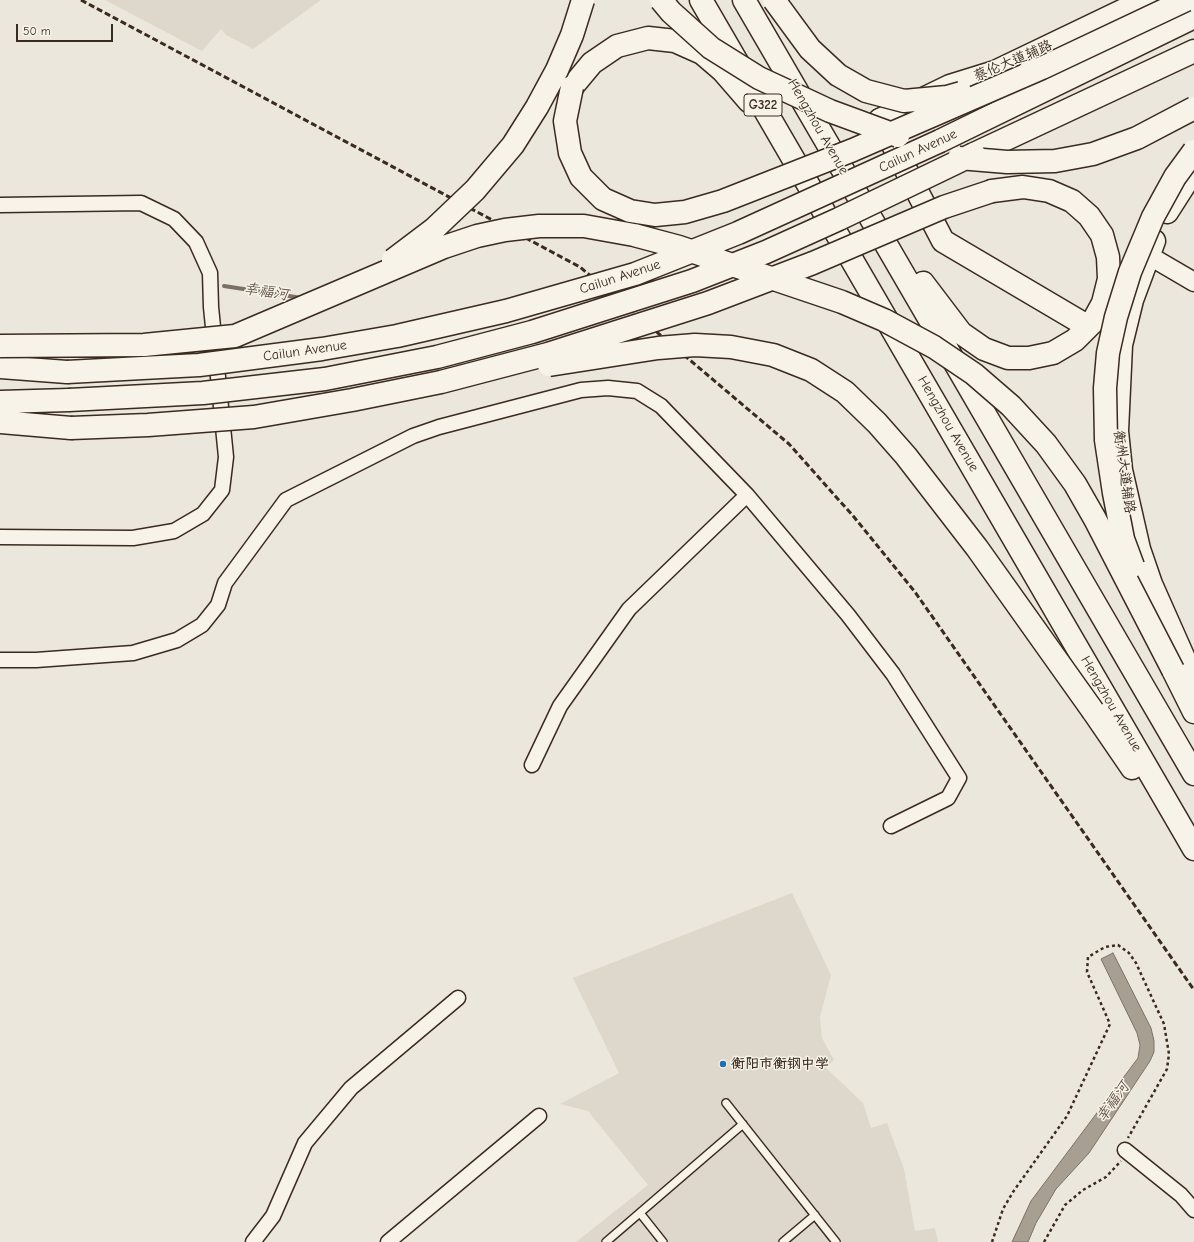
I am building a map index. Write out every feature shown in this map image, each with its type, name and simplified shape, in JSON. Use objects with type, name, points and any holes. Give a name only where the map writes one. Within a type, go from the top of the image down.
[{"type":"main road","points":[[352,287],[392,261],[434,229],[475,190],[513,145],[537,107],[557,70],[572,35],[583,0]]},
{"type":"main road","points":[[661,0],[671,12],[711,48],[759,78],[830,111],[959,158],[1006,162],[1055,161],[1093,154],[1137,138],[1194,108]]},
{"type":"main road","name":"Hengzhou Avenue","points":[[701,0],[1194,849]]},
{"type":"main road","name":"Hengzhou Avenue","points":[[744,0],[1194,774]]},
{"type":"main road","points":[[774,0],[810,49],[838,75],[866,92],[904,101],[947,97],[1042,68]]},
{"type":"main road","name":"蔡伦大道辅路","points":[[1082,323],[943,241],[880,120],[950,86],[995,72],[1145,0]]},
{"type":"main road","points":[[782,140],[712,62],[702,53],[675,41],[648,38],[617,46],[592,64],[572,87],[565,121],[570,153],[582,177],[603,199],[630,211],[655,215],[685,212],[723,201],[853,150],[1042,68],[1186,0]]},
{"type":"main road","name":"Cailun Avenue","points":[[0,366],[68,372],[199,365],[322,349],[397,336],[506,311],[635,274],[738,233],[940,141],[1194,17]]},
{"type":"main road","name":"Cailun Avenue","points":[[0,402],[203,393],[325,379],[437,357],[532,332],[692,281],[766,252],[1194,51]]},
{"type":"main road","points":[[1173,670],[1123,539],[1114,494],[1106,440],[1105,388],[1110,346],[1130,272],[1153,217],[1175,177],[1194,152]]},
{"type":"main road","points":[[1149,252],[1165,217],[1187,178],[1194,170]]},
{"type":"main road","points":[[441,382],[548,354],[708,303],[813,263],[944,207],[992,191],[1023,187],[1049,191],[1072,201],[1089,216],[1102,235],[1108,257],[1109,279],[1103,303],[1092,323],[1075,340],[1053,353],[1029,358],[1008,358],[984,349],[961,333],[857,194]]},
{"type":"main road","points":[[0,346],[144,345],[235,336],[444,247],[477,236],[504,230],[539,226],[584,226],[634,235],[680,247],[842,302],[884,320],[934,347],[974,374],[1011,406],[1046,444],[1075,484],[1095,519],[1194,712]]},
{"type":"main road","name":"衡州大道辅路","points":[[1149,252],[1132,300],[1113,340],[1117,431],[1121,470],[1129,511],[1139,549],[1151,584],[1194,682]]},
{"type":"main road","points":[[0,422],[71,428],[148,426],[254,416],[352,400],[441,382],[658,348],[695,345],[731,347],[773,354],[811,370],[844,392],[877,423],[906,456],[977,548],[1194,856]]},
{"type":"street","points":[[0,205],[141,203],[174,219],[196,242],[210,273],[211,307],[226,457],[222,490],[203,514],[174,531],[133,538],[0,536]]},
{"type":"street","points":[[1149,252],[1194,275]]},
{"type":"street","points":[[1149,252],[1194,282]]},
{"type":"street","points":[[0,660],[36,660],[133,653],[177,640],[202,625],[218,605],[225,583],[286,500],[414,436],[439,427],[581,390],[608,388],[637,391],[660,406],[747,495],[848,615],[888,668],[959,778],[948,798],[891,826]]},
{"type":"street","points":[[532,765],[560,706],[629,609],[747,495]]},
{"type":"street","points":[[253,1242],[273,1216],[305,1143],[351,1088],[458,998]]},
{"type":"street","points":[[388,1242],[539,1116]]},
{"type":"street","points":[[1125,1150],[1181,1195],[1194,1210]]},
{"type":"lane","points":[[726,1103],[836,1242]]},
{"type":"lane","points":[[606,1242],[743,1124]]},
{"type":"lane","points":[[640,1214],[663,1242]]},
{"type":"lane","points":[[783,1242],[815,1215]]},
{"type":"path","points":[[992,1242],[1003,1209],[1013,1192],[1066,1116],[1110,1024],[1087,972],[1088,957],[1105,947],[1118,945],[1129,953],[1136,963],[1164,1024],[1169,1054],[1167,1069],[1128,1139],[1121,1161],[1113,1171],[1083,1190],[1065,1205],[1044,1242]]},
{"type":"shaded area","points":[[105,0],[321,0],[253,49],[226,35],[221,29],[202,51]]},
{"type":"shaded area","name":"衡阳市衡钢中学","points":[[792,893],[831,975],[820,1017],[822,1038],[834,1060],[826,1068],[863,1103],[871,1128],[887,1123],[904,1169],[915,1231],[935,1228],[938,1242],[576,1242],[648,1185],[588,1111],[560,1104],[619,1073],[573,978]]},
{"type":"water","points":[[1113,953],[1151,1028],[1154,1041],[1154,1052],[1150,1061],[1089,1153],[1056,1189],[1036,1223],[1028,1242],[1012,1242],[1031,1201],[1138,1058],[1140,1045],[1137,1033],[1101,959]]},
{"type":"waterway","name":"幸福河","points":[[224,286],[302,298]]},
{"type":"railway","points":[[81,0],[580,267],[789,444],[854,517],[915,592],[1194,990]]},
{"type":"place","name":"衡阳市衡钢中学","points":[[723,1064]]}]
